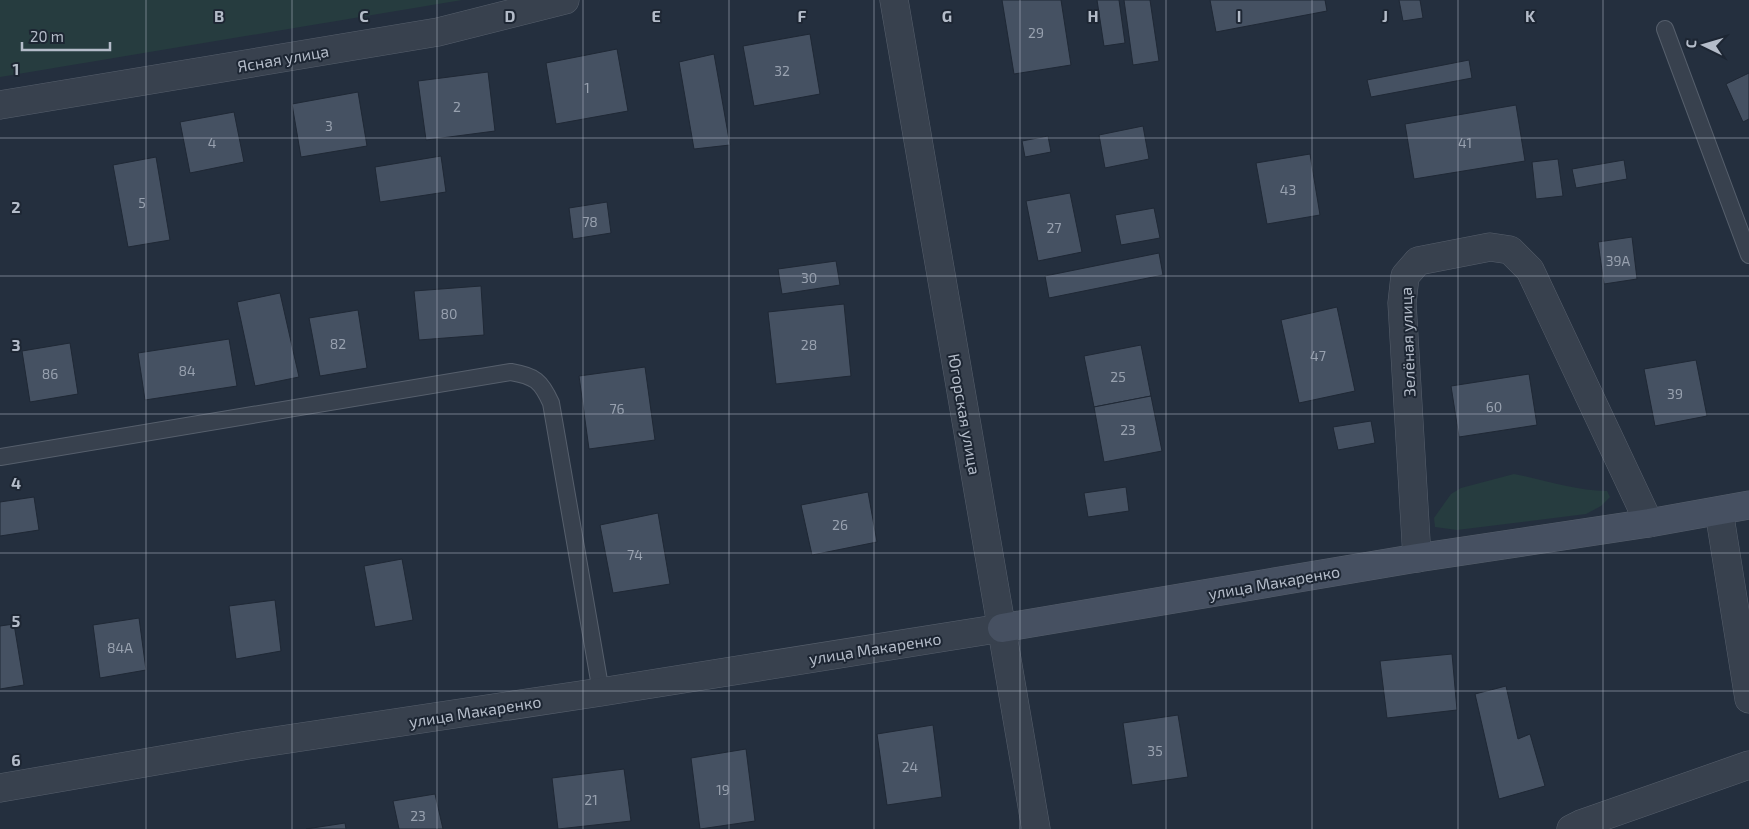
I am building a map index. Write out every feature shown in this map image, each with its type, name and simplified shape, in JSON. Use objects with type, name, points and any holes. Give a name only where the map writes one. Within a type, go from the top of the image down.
[{"type":"street","name":"Ясная улица","points":[[0,106],[438,32],[565,0]]},
{"type":"street","name":"Югорская улица","points":[[894,0],[1036,829]]},
{"type":"street","name":"Зелёная улица","points":[[1417,558],[1402,304],[1405,276],[1418,261],[1490,247],[1510,250],[1530,270],[1649,523]]},
{"type":"street","name":"улица Макаренко","points":[[0,788],[248,745],[601,692],[1002,628],[1417,558],[1649,523],[1749,505]]},
{"type":"street","points":[[1719,511],[1749,699]]},
{"type":"street","points":[[1571,829],[1749,765]]},
{"type":"lane","points":[[1665,29],[1749,255]]},
{"type":"lane","points":[[0,457],[511,372],[528,375],[544,387],[551,403],[601,692]]},
{"type":"green space","points":[[0,0],[462,0],[0,77]]},
{"type":"green space","points":[[1514,474],[1572,487],[1607,491],[1610,497],[1601,506],[1586,514],[1457,530],[1435,527],[1434,518],[1451,494],[1461,488]]},
{"type":"building","points":[[1002,0],[1061,0],[1071,65],[1014,74]]},
{"type":"building","points":[[1097,0],[1119,0],[1125,43],[1104,46]]},
{"type":"building","points":[[1124,0],[1150,0],[1159,61],[1133,65]]},
{"type":"building","points":[[1210,0],[1325,0],[1327,11],[1216,32]]},
{"type":"building","points":[[1399,0],[1420,0],[1423,18],[1403,21]]},
{"type":"building","points":[[810,34],[820,94],[754,106],[743,46]]},
{"type":"building","points":[[617,49],[628,111],[556,124],[546,63]]},
{"type":"building","points":[[714,54],[730,145],[694,149],[679,62]]},
{"type":"building","points":[[1469,60],[1472,78],[1371,97],[1367,80]]},
{"type":"building","points":[[488,72],[495,131],[426,140],[418,81]]},
{"type":"building","points":[[1749,73],[1749,119],[1743,122],[1726,84]]},
{"type":"building","points":[[358,92],[367,146],[301,157],[292,104]]},
{"type":"building","points":[[1516,105],[1525,161],[1414,179],[1405,124]]},
{"type":"building","points":[[234,112],[244,162],[190,173],[180,122]]},
{"type":"building","points":[[1143,126],[1149,159],[1105,168],[1099,135]]},
{"type":"building","points":[[1048,136],[1051,152],[1025,157],[1022,141]]},
{"type":"building","points":[[1310,154],[1320,215],[1267,224],[1256,163]]},
{"type":"building","points":[[441,156],[446,192],[380,202],[375,167]]},
{"type":"building","points":[[156,157],[170,240],[128,247],[113,165]]},
{"type":"building","points":[[1558,159],[1563,196],[1536,199],[1532,162]]},
{"type":"building","points":[[1624,160],[1627,179],[1576,188],[1572,169]]},
{"type":"building","points":[[1070,193],[1082,252],[1038,261],[1026,201]]},
{"type":"building","points":[[607,202],[611,233],[573,239],[569,208]]},
{"type":"building","points":[[1154,208],[1160,238],[1121,245],[1115,215]]},
{"type":"building","points":[[1632,237],[1637,279],[1604,284],[1598,242]]},
{"type":"building","points":[[1159,253],[1163,275],[1049,298],[1045,276]]},
{"type":"building","points":[[836,261],[840,285],[782,294],[778,269]]},
{"type":"building","points":[[481,286],[484,335],[419,340],[414,291]]},
{"type":"building","points":[[280,293],[299,377],[255,386],[237,302]]},
{"type":"building","points":[[844,304],[851,376],[776,384],[768,312]]},
{"type":"building","points":[[1337,307],[1355,391],[1299,403],[1281,320]]},
{"type":"building","points":[[358,310],[367,368],[320,376],[309,318]]},
{"type":"building","points":[[229,339],[237,386],[145,400],[138,353]]},
{"type":"building","points":[[70,343],[78,394],[30,402],[22,351]]},
{"type":"building","points":[[1141,345],[1151,396],[1094,407],[1084,356]]},
{"type":"building","points":[[1696,360],[1707,416],[1655,426],[1644,369]]},
{"type":"building","points":[[645,367],[655,440],[589,449],[579,376]]},
{"type":"building","points":[[1529,374],[1537,425],[1459,437],[1451,386]]},
{"type":"building","points":[[1151,396],[1162,451],[1104,462],[1094,407]]},
{"type":"building","points":[[1371,421],[1375,443],[1338,450],[1333,427]]},
{"type":"building","points":[[1126,487],[1129,511],[1088,517],[1084,493]]},
{"type":"building","points":[[868,492],[877,542],[812,555],[801,505]]},
{"type":"building","points":[[34,497],[39,530],[0,536],[0,502]]},
{"type":"building","points":[[658,513],[670,584],[613,593],[600,525]]},
{"type":"building","points":[[402,559],[413,620],[375,627],[364,566]]},
{"type":"building","points":[[275,600],[281,651],[236,659],[229,606]]},
{"type":"building","points":[[139,618],[146,670],[100,678],[93,625]]},
{"type":"building","points":[[14,624],[24,685],[0,689],[0,626]]},
{"type":"building","points":[[1452,654],[1457,710],[1387,718],[1380,661]]},
{"type":"building","points":[[1506,686],[1518,739],[1530,734],[1545,786],[1499,799],[1475,694]]},
{"type":"building","points":[[1178,715],[1188,777],[1132,785],[1123,723]]},
{"type":"building","points":[[933,725],[942,797],[887,805],[877,734]]},
{"type":"building","points":[[746,749],[755,821],[700,829],[691,758]]},
{"type":"building","points":[[624,769],[631,821],[558,829],[552,778]]},
{"type":"building","points":[[435,794],[443,829],[399,829],[393,801]]},
{"type":"building","points":[[345,823],[346,829],[306,829]]}]
